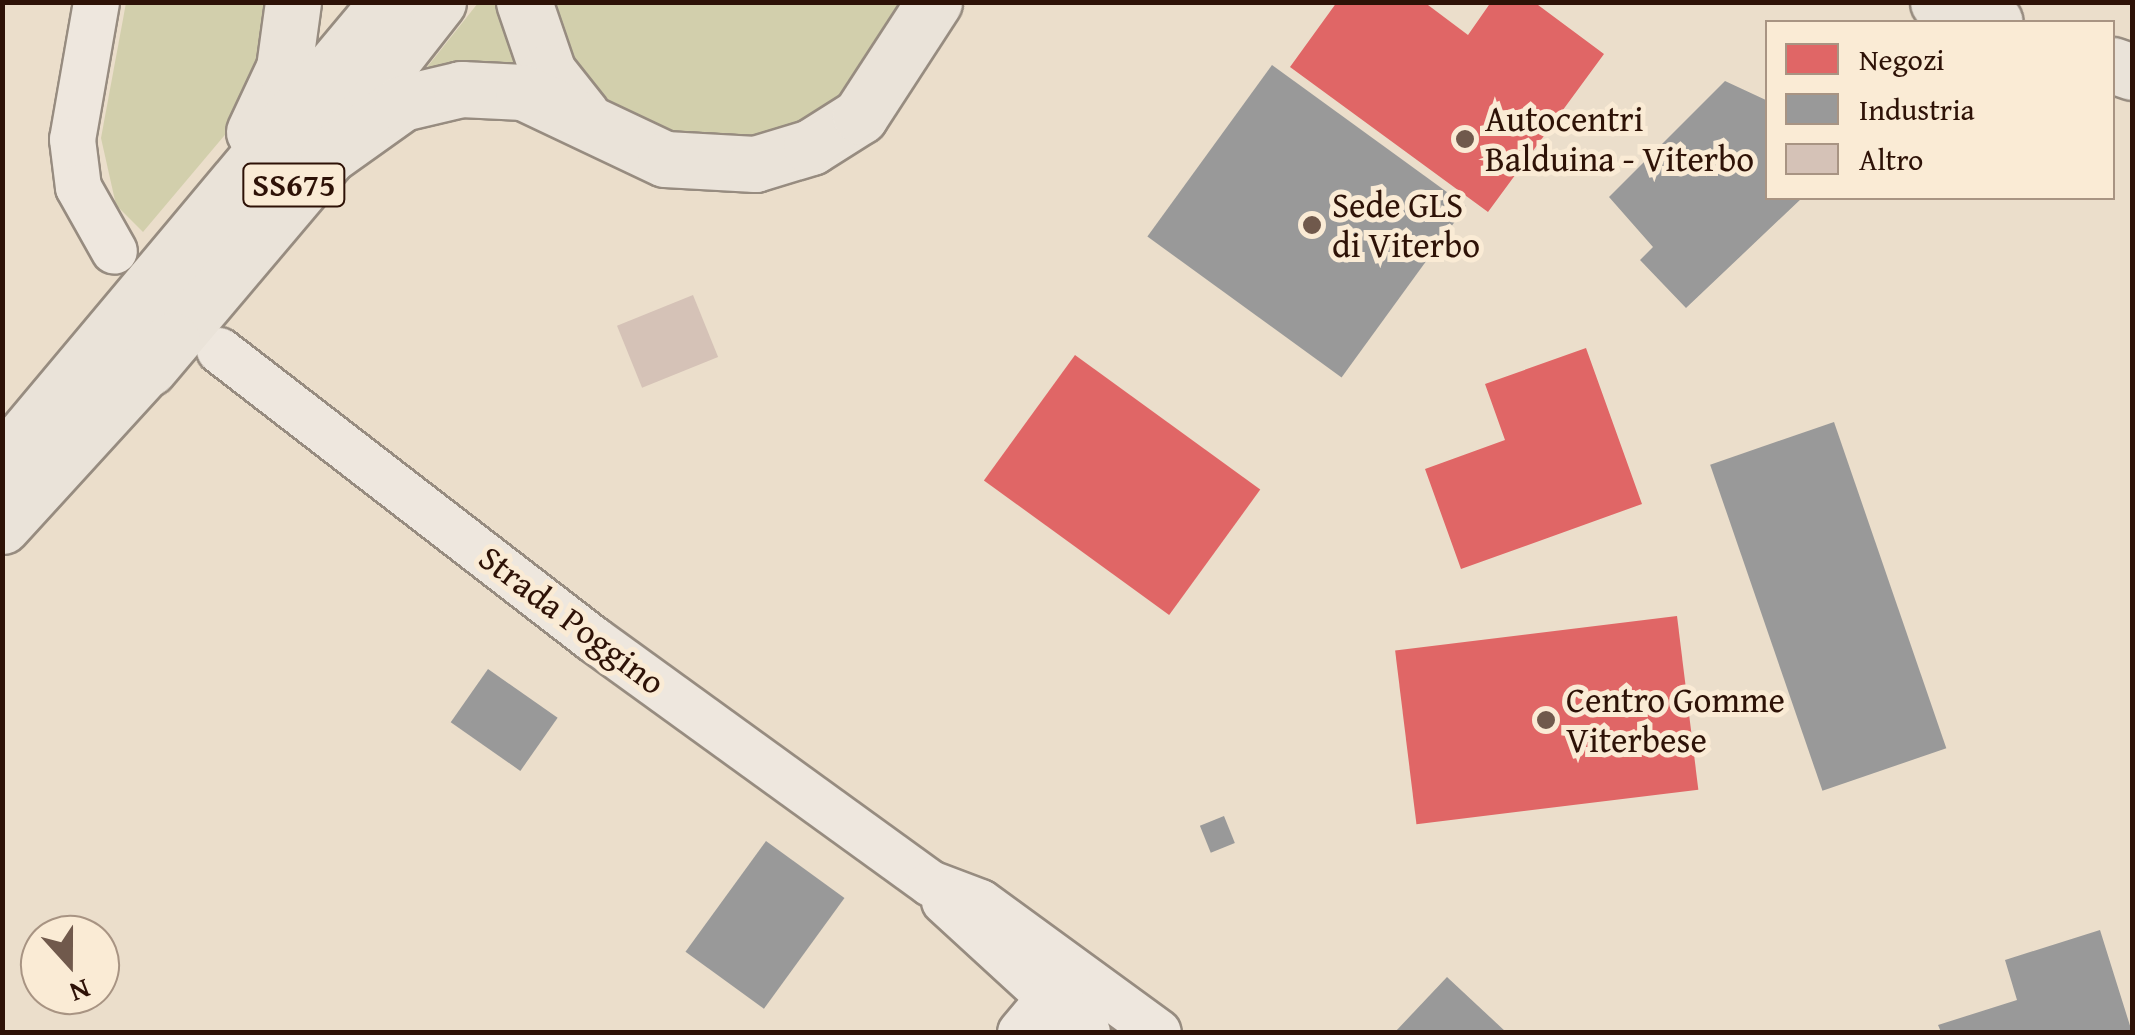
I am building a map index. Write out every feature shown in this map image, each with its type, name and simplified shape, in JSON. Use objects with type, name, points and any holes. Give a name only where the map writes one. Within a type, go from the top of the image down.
[{"type":"main road","points":[[184,236],[272,99],[293,2]]},
{"type":"main road","name":"SS675","points":[[2,463],[184,236],[388,2]]},
{"type":"main road","name":"SS675","points":[[2,526],[150,368],[438,2]]},
{"type":"main road","points":[[524,2],[548,72],[582,115]]},
{"type":"main road","points":[[150,368],[328,156],[375,117],[431,93],[492,88],[582,115],[665,159],[725,166],[783,157],[837,133],[882,96],[934,2]]},
{"type":"main road","points":[[1938,2],[1989,20]]},
{"type":"street","points":[[96,2],[72,138],[78,187],[114,251]]},
{"type":"street","name":"Strada Poggino","points":[[219,350],[930,884],[960,923],[1062,982]]},
{"type":"street","points":[[1020,1032],[1062,982]]},
{"type":"street","points":[[1062,982],[1087,1032]]},
{"type":"street","points":[[1062,982],[1158,1032]]},
{"type":"shaded area","points":[[126,3],[273,3],[240,117],[143,232],[116,205],[101,138]]},
{"type":"shaded area","points":[[478,3],[502,3],[527,78],[420,76]]},
{"type":"shaded area","points":[[539,3],[912,3],[866,83],[803,129],[698,146],[591,99]]},
{"type":"building: Negozi","name":"Autocentri Balduina - Viterbo","points":[[1337,2],[1424,2],[1468,35],[1491,2],[1534,2],[1604,54],[1488,212],[1290,67]]},
{"type":"building: Negozi","points":[[1586,348],[1642,504],[1461,569],[1425,469],[1505,440],[1485,384]]},
{"type":"building: Negozi","points":[[1075,355],[1260,490],[1169,615],[984,480]]},
{"type":"building: Negozi","name":"Centro Gomme Viterbese","points":[[1677,616],[1698,790],[1416,824],[1395,651]]},
{"type":"building: Industria","name":"Sede GLS di Viterbo","points":[[1272,65],[1466,206],[1342,378],[1147,237]]},
{"type":"building: Industria","points":[[1725,81],[1765,100],[1765,200],[1800,200],[1686,308],[1640,260],[1653,247],[1609,197]]},
{"type":"building: Industria","points":[[1834,422],[1946,748],[1822,791],[1710,465]]},
{"type":"building: Industria","points":[[488,669],[558,718],[520,771],[451,722]]},
{"type":"building: Industria","points":[[1224,816],[1235,843],[1211,853],[1200,826]]},
{"type":"building: Industria","points":[[766,841],[844,898],[764,1009],[685,952]]},
{"type":"building: Industria","points":[[2100,930],[2132,1032],[1941,1032],[1938,1025],[2017,1000],[2005,960]]},
{"type":"building: Industria","points":[[1447,977],[1506,1032],[1395,1032]]},
{"type":"building: Altro","points":[[693,295],[718,357],[642,388],[617,326]]},
{"type":"place","name":"Autocentri Balduina - Viterbo","points":[[1465,139]]},
{"type":"place","name":"Sede GLS di Viterbo","points":[[1312,225]]},
{"type":"place","name":"Centro Gomme Viterbese","points":[[1546,720]]}]
